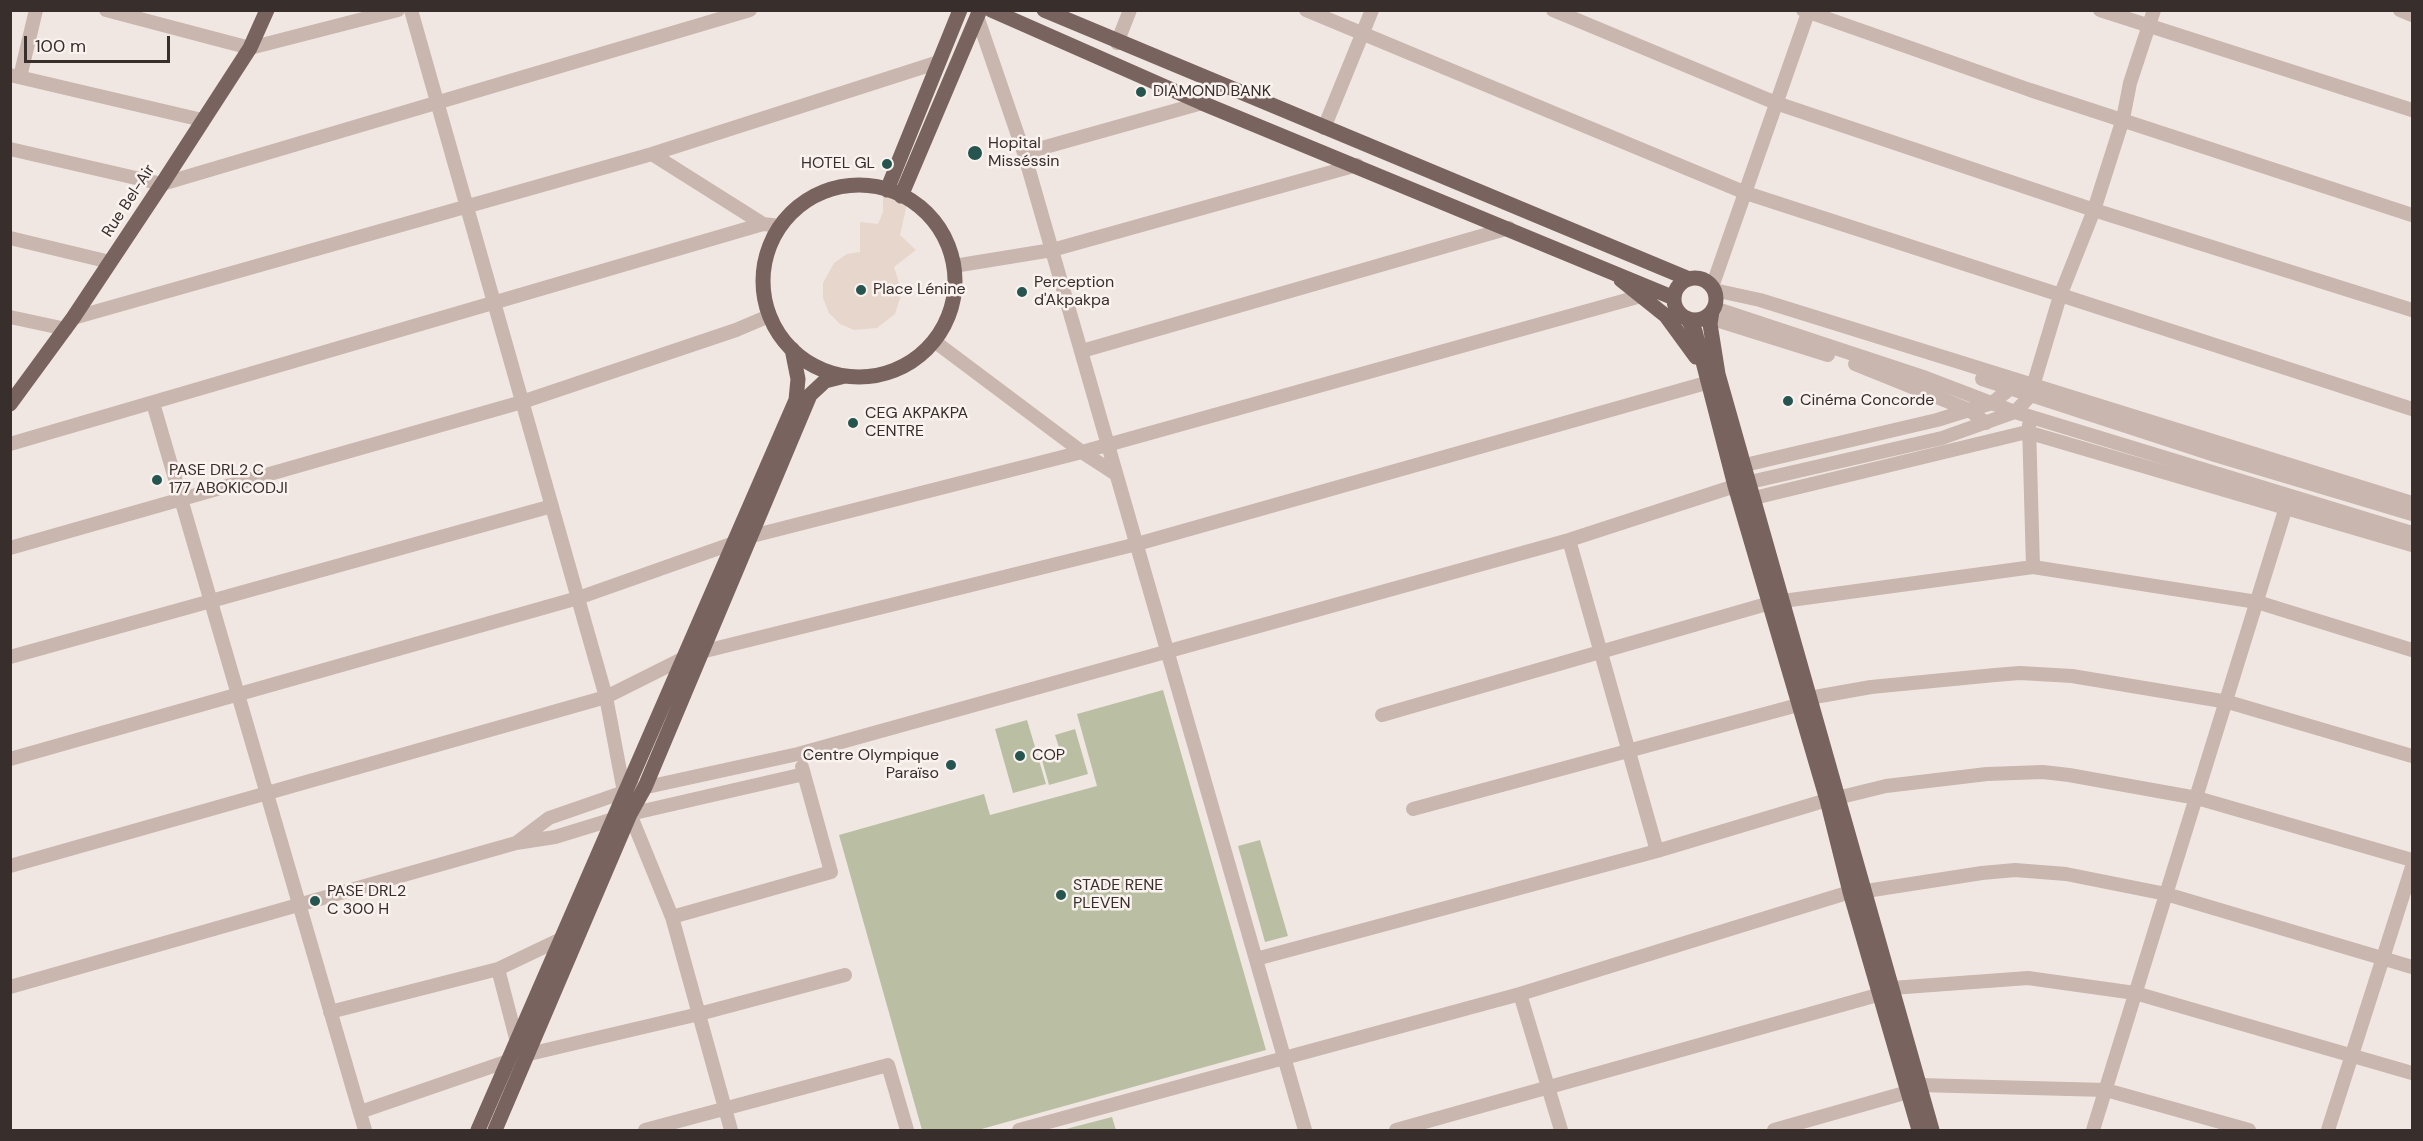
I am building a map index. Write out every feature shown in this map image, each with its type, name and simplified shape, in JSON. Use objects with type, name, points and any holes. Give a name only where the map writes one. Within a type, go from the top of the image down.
[{"type":"main road","name":"Rue Bel-Air","points":[[10,404],[16,386],[70,324],[162,184],[250,48],[267,10]]},
{"type":"main road","points":[[894,193],[939,62],[960,10]]},
{"type":"main road","points":[[1044,10],[1117,43],[1689,279],[1702,279],[1713,302],[1716,365],[1744,465],[1746,489],[1776,602]]},
{"type":"main road","points":[[894,193],[983,12],[1585,259],[1674,298]]},
{"type":"main road","points":[[495,1131],[630,814],[645,787],[810,394],[825,381],[845,376],[868,376],[896,370],[913,361],[934,341],[952,305],[954,266],[949,248],[935,224],[923,210],[894,193],[856,186],[826,191],[800,205],[780,226],[769,247],[764,270],[764,293],[770,316],[780,336],[792,349],[814,366],[845,376]]},
{"type":"main road","points":[[1585,259],[1641,296],[1674,325],[1701,366]]},
{"type":"main road","points":[[1689,279],[1679,285],[1674,298],[1677,310],[1687,318],[1695,332],[1706,383],[1746,489],[1832,799],[1866,891],[1887,991],[1914,1089],[1932,1131]]},
{"type":"main road","points":[[1687,318],[1702,319],[1713,302]]},
{"type":"main road","points":[[478,1131],[731,544],[796,400],[798,379],[792,349]]},
{"type":"main road","points":[[1832,799],[1850,892],[1887,991]]},
{"type":"main road","points":[[1914,1089],[1919,1131]]},
{"type":"street","points":[[36,10],[15,76],[202,120]]},
{"type":"street","points":[[106,10],[250,48],[398,10]]},
{"type":"street","points":[[411,10],[606,697],[624,792]]},
{"type":"street","points":[[10,150],[162,184],[438,105],[750,10]]},
{"type":"street","points":[[1117,43],[1130,10]]},
{"type":"street","points":[[1306,10],[1746,193],[2412,409]]},
{"type":"street","points":[[1324,128],[1372,10]]},
{"type":"street","points":[[1553,10],[1776,103],[2094,210],[2412,310]]},
{"type":"street","points":[[2100,10],[2412,110]]},
{"type":"street","points":[[516,843],[549,818],[624,792],[798,753],[1746,489],[1942,438],[2015,412],[2031,391],[2060,296],[2094,210],[2154,10]]},
{"type":"street","points":[[2400,10],[2412,15]]},
{"type":"street","points":[[1713,302],[1746,193],[1807,11],[2030,90],[2412,215]]},
{"type":"street","points":[[983,12],[1305,1131]]},
{"type":"street","points":[[10,316],[70,324],[467,206],[652,154],[939,62]]},
{"type":"street","points":[[1024,153],[1203,103]]},
{"type":"street","points":[[652,154],[763,224]]},
{"type":"street","points":[[954,266],[1052,250],[1357,165]]},
{"type":"street","points":[[10,444],[763,224],[780,226]]},
{"type":"street","points":[[1082,351],[1509,228]]},
{"type":"street","points":[[10,238],[111,262]]},
{"type":"street","points":[[752,536],[1082,452],[1641,296]]},
{"type":"street","points":[[1713,302],[1760,300],[2031,391],[2412,514]]},
{"type":"street","points":[[1713,302],[1875,342],[2011,388],[2031,391],[2412,503]]},
{"type":"street","points":[[1713,302],[2015,412],[2412,533]]},
{"type":"street","points":[[1713,302],[1969,410],[1986,423]]},
{"type":"street","points":[[10,548],[522,402],[736,330],[770,316]]},
{"type":"street","points":[[934,341],[1082,452],[1116,474]]},
{"type":"street","points":[[700,652],[1137,544],[1706,383]]},
{"type":"street","points":[[1744,465],[1969,410],[1992,403],[2011,388]]},
{"type":"street","points":[[153,403],[365,1131]]},
{"type":"street","points":[[2032,417],[2027,432],[2033,567]]},
{"type":"street","points":[[1746,489],[2027,432],[2412,545]]},
{"type":"street","points":[[10,657],[552,506]]},
{"type":"street","points":[[2093,1131],[2228,702],[2286,507]]},
{"type":"street","points":[[1569,540],[1657,851]]},
{"type":"street","points":[[10,759],[578,598],[731,544]]},
{"type":"street","points":[[1382,715],[1776,602],[2033,567],[2257,602],[2412,650]]},
{"type":"street","points":[[10,866],[606,697],[682,658]]},
{"type":"street","points":[[1413,809],[1804,702],[1871,687],[2020,673],[2072,675],[2228,702],[2412,756]]},
{"type":"street","points":[[672,917],[831,872],[798,753]]},
{"type":"street","points":[[1256,959],[1657,851],[1832,799],[1886,786],[2025,772],[2097,778],[2198,798],[2412,860]]},
{"type":"street","points":[[10,987],[516,843],[555,837],[630,814],[804,774]]},
{"type":"street","points":[[630,814],[672,917],[730,1131]]},
{"type":"street","points":[[2328,1131],[2385,958],[2412,867]]},
{"type":"street","points":[[1866,891],[2015,870],[2066,874],[2166,894],[2412,967]]},
{"type":"street","points":[[1019,1131],[1520,994],[1850,892]]},
{"type":"street","points":[[330,1012],[498,969],[561,939]]},
{"type":"street","points":[[498,969],[517,1042]]},
{"type":"street","points":[[529,1054],[699,1014],[844,975]]},
{"type":"street","points":[[1396,1131],[1887,991],[2028,978],[2135,993],[2353,1054],[2412,1073]]},
{"type":"street","points":[[1520,994],[1561,1131]]},
{"type":"street","points":[[360,1112],[508,1061]]},
{"type":"street","points":[[645,1131],[888,1065],[907,1131]]},
{"type":"street","points":[[1774,1131],[1914,1089],[2106,1090],[2249,1131]]},
{"type":"green space","points":[[1163,690],[1266,1050],[978,1130],[922,1130],[839,835],[984,794],[990,815],[1097,786],[1077,714]]},
{"type":"green space","name":"COP","points":[[1027,720],[1046,784],[1013,793],[995,729]]},
{"type":"green space","points":[[1075,729],[1088,774],[1049,785],[1042,760],[1061,754],[1055,735]]},
{"type":"green space","points":[[1260,840],[1288,936],[1265,942],[1238,846]]},
{"type":"green space","points":[[1112,1117],[1116,1130],[1062,1130]]},
{"type":"shaded area","points":[[883,189],[908,199],[900,235],[916,250],[894,267],[902,292],[895,314],[877,328],[854,330],[840,324],[829,313],[823,298],[823,283],[834,263],[847,254],[860,252],[860,222],[878,224],[883,212]]},
{"type":"place","name":"DIAMOND BANK","points":[[1141,92]]},
{"type":"place","name":"Hopital Misséssin","points":[[975,153]]},
{"type":"place","name":"HOTEL GL","points":[[887,164]]},
{"type":"place","name":"Place Lénine","points":[[861,290]]},
{"type":"place","name":"Perception d'Akpakpa","points":[[1022,292]]},
{"type":"place","name":"Cinéma Concorde","points":[[1788,401]]},
{"type":"place","name":"CEG AKPAKPA CENTRE","points":[[853,423]]},
{"type":"place","name":"PASE DRL2 C 177 ABOKICODJI","points":[[157,480]]},
{"type":"place","name":"COP","points":[[1020,756]]},
{"type":"place","name":"Centre Olympique Paraïso","points":[[951,765]]},
{"type":"place","name":"STADE RENE PLEVEN","points":[[1061,895]]},
{"type":"place","name":"PASE DRL2 C 300 H","points":[[315,901]]}]
